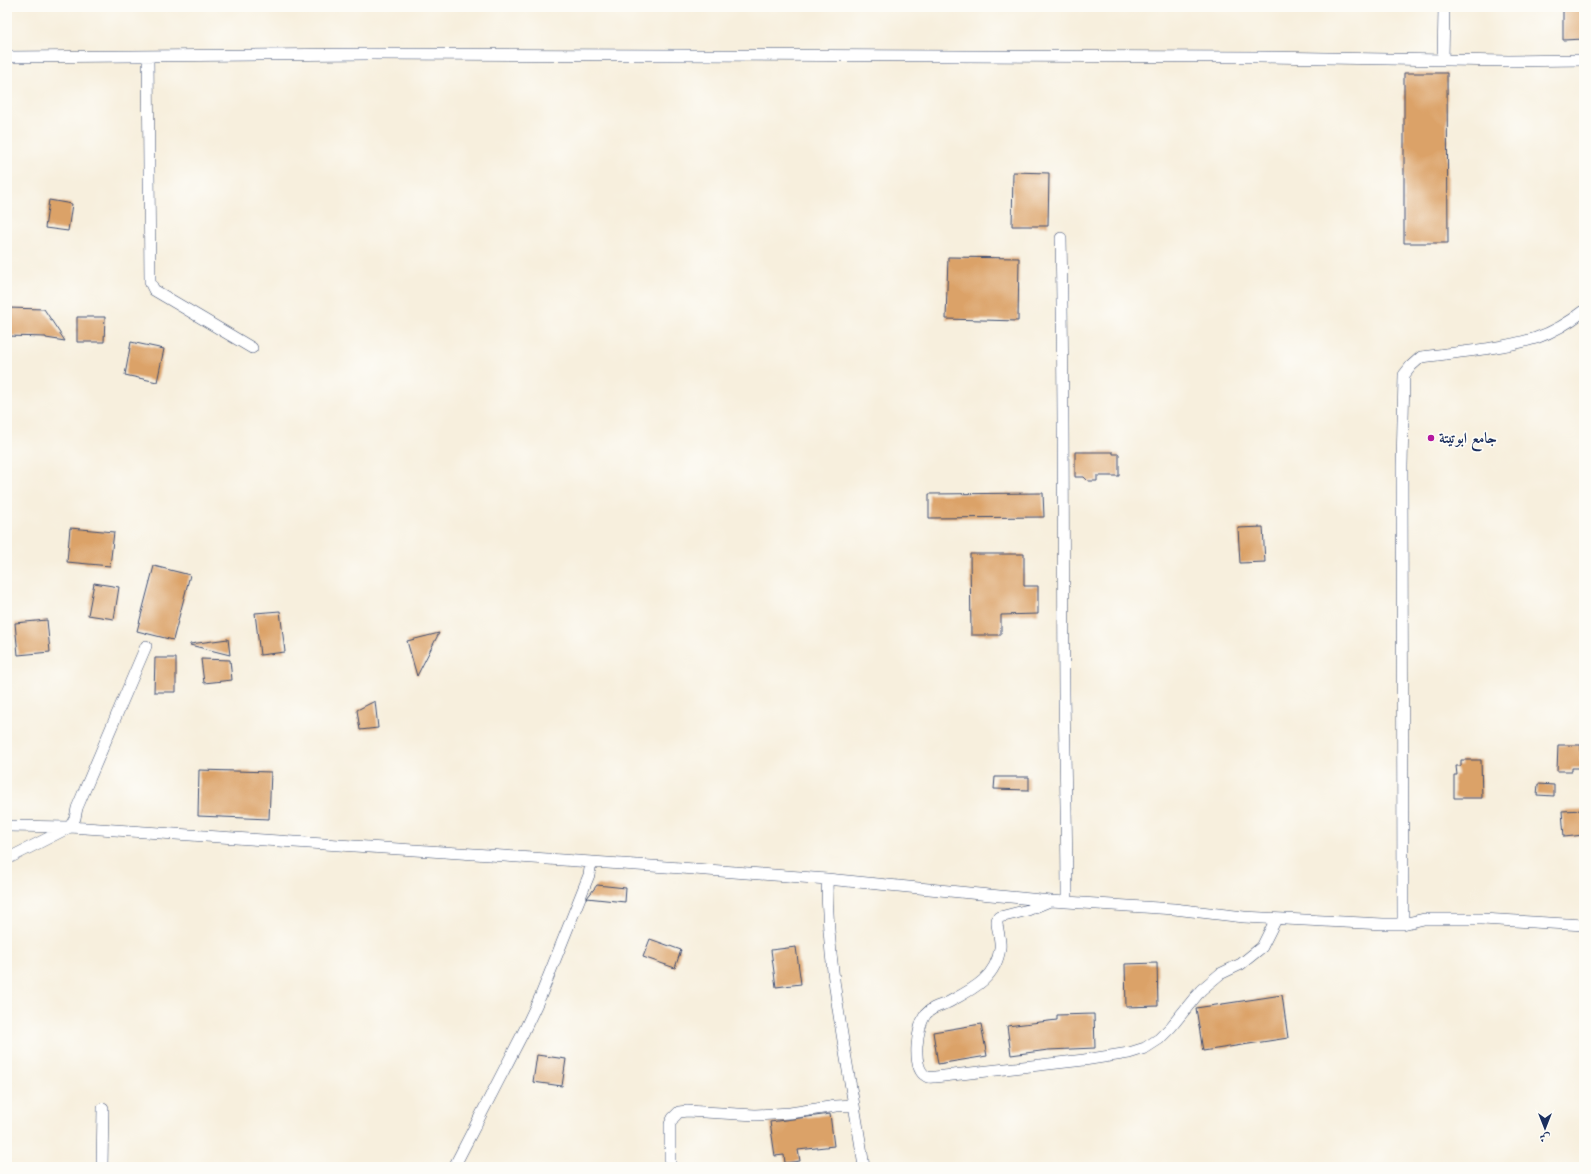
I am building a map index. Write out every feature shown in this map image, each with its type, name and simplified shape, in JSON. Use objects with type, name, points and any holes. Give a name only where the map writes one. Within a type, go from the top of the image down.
[{"type":"street","points":[[1443,60],[1444,7]]},
{"type":"street","points":[[7,56],[375,54],[1260,57],[1443,60],[1584,60]]},
{"type":"street","points":[[148,56],[150,282],[154,290],[252,348]]},
{"type":"street","points":[[1061,238],[1064,411],[1064,696],[1067,818],[1067,901]]},
{"type":"street","points":[[1402,924],[1402,466],[1404,375],[1421,357],[1509,344],[1537,338],[1570,322],[1584,311]]},
{"type":"street","points":[[7,859],[70,827],[76,818],[77,808],[146,646]]},
{"type":"street","points":[[7,826],[70,827],[591,862],[1174,909],[1244,917],[1383,924],[1402,924],[1424,919],[1482,919],[1584,925]]},
{"type":"street","points":[[454,1167],[541,995],[589,875],[591,862]]},
{"type":"street","points":[[827,880],[828,932],[842,1033],[864,1167]]},
{"type":"street","points":[[1051,900],[1028,910],[1000,917],[997,920],[1000,948],[993,967],[985,979],[976,988],[941,1006],[931,1008],[925,1015],[919,1029],[917,1052],[918,1065],[927,1077],[935,1078],[1084,1060],[1129,1053],[1145,1048],[1159,1039],[1171,1027],[1201,990],[1220,974],[1241,964],[1262,947],[1276,919]]},
{"type":"street","points":[[670,1167],[670,1124],[679,1112],[687,1111],[754,1115],[790,1113],[836,1106],[854,1106]]},
{"type":"street","points":[[102,1167],[104,1108]]},
{"type":"building","points":[[1563,7],[1584,7],[1584,39],[1563,40]]},
{"type":"building","points":[[1404,73],[1447,73],[1448,243],[1404,243]]},
{"type":"building","points":[[1013,172],[1049,173],[1048,226],[1012,226]]},
{"type":"building","points":[[49,200],[72,204],[68,231],[45,228]]},
{"type":"building","points":[[948,257],[1019,258],[1018,321],[946,319]]},
{"type":"building","points":[[7,308],[44,309],[65,341],[46,337],[7,336]]},
{"type":"building","points":[[77,317],[105,317],[104,342],[77,342]]},
{"type":"building","points":[[131,342],[164,349],[157,382],[125,375]]},
{"type":"building","points":[[1075,452],[1113,452],[1113,454],[1119,454],[1119,476],[1097,476],[1097,481],[1088,481],[1084,477],[1075,477]]},
{"type":"building","points":[[1043,493],[1044,517],[929,518],[929,494]]},
{"type":"building","points":[[1263,527],[1265,562],[1240,563],[1238,528]]},
{"type":"building","points":[[70,528],[114,532],[110,566],[67,562]]},
{"type":"building","points":[[970,554],[1024,554],[1024,586],[1038,586],[1038,614],[1001,615],[1001,635],[971,635]]},
{"type":"building","points":[[154,566],[190,575],[173,640],[137,631]]},
{"type":"building","points":[[94,583],[119,587],[114,619],[88,615]]},
{"type":"building","points":[[280,611],[285,652],[260,655],[255,613]]},
{"type":"building","points":[[47,620],[50,652],[18,655],[15,623]]},
{"type":"building","points":[[439,633],[417,676],[407,641]]},
{"type":"building","points":[[228,639],[230,655],[190,645],[190,644]]},
{"type":"building","points":[[155,658],[176,658],[176,692],[154,692]]},
{"type":"building","points":[[201,659],[230,660],[232,680],[204,683]]},
{"type":"building","points":[[375,701],[378,728],[360,730],[357,710]]},
{"type":"building","points":[[1558,745],[1581,745],[1581,768],[1572,768],[1572,771],[1557,771]]},
{"type":"building","points":[[1461,760],[1481,760],[1482,798],[1454,798],[1454,775],[1457,775],[1456,766],[1461,766]]},
{"type":"building","points":[[199,770],[271,772],[269,819],[198,816]]},
{"type":"building","points":[[995,777],[1029,777],[1029,790],[994,789]]},
{"type":"building","points":[[1538,784],[1554,785],[1554,796],[1537,795]]},
{"type":"building","points":[[1584,810],[1584,835],[1564,837],[1562,811]]},
{"type":"building","points":[[597,885],[626,888],[625,902],[587,898]]},
{"type":"building","points":[[650,939],[681,950],[675,968],[643,957]]},
{"type":"building","points":[[796,947],[801,984],[776,987],[771,950]]},
{"type":"building","points":[[1157,963],[1158,1006],[1126,1007],[1125,964]]},
{"type":"building","points":[[1282,995],[1288,1038],[1203,1051],[1196,1008]]},
{"type":"building","points":[[1094,1014],[1095,1048],[1048,1050],[1011,1055],[1007,1026],[1057,1020],[1057,1015]]},
{"type":"building","points":[[981,1024],[987,1056],[938,1064],[933,1032]]},
{"type":"building","points":[[537,1055],[566,1059],[562,1086],[533,1082]]},
{"type":"building","points":[[830,1114],[834,1146],[798,1150],[800,1161],[785,1163],[784,1155],[775,1156],[770,1122]]},
{"type":"place","name":"جامع ابوتيتة","points":[[1431,438]]}]
